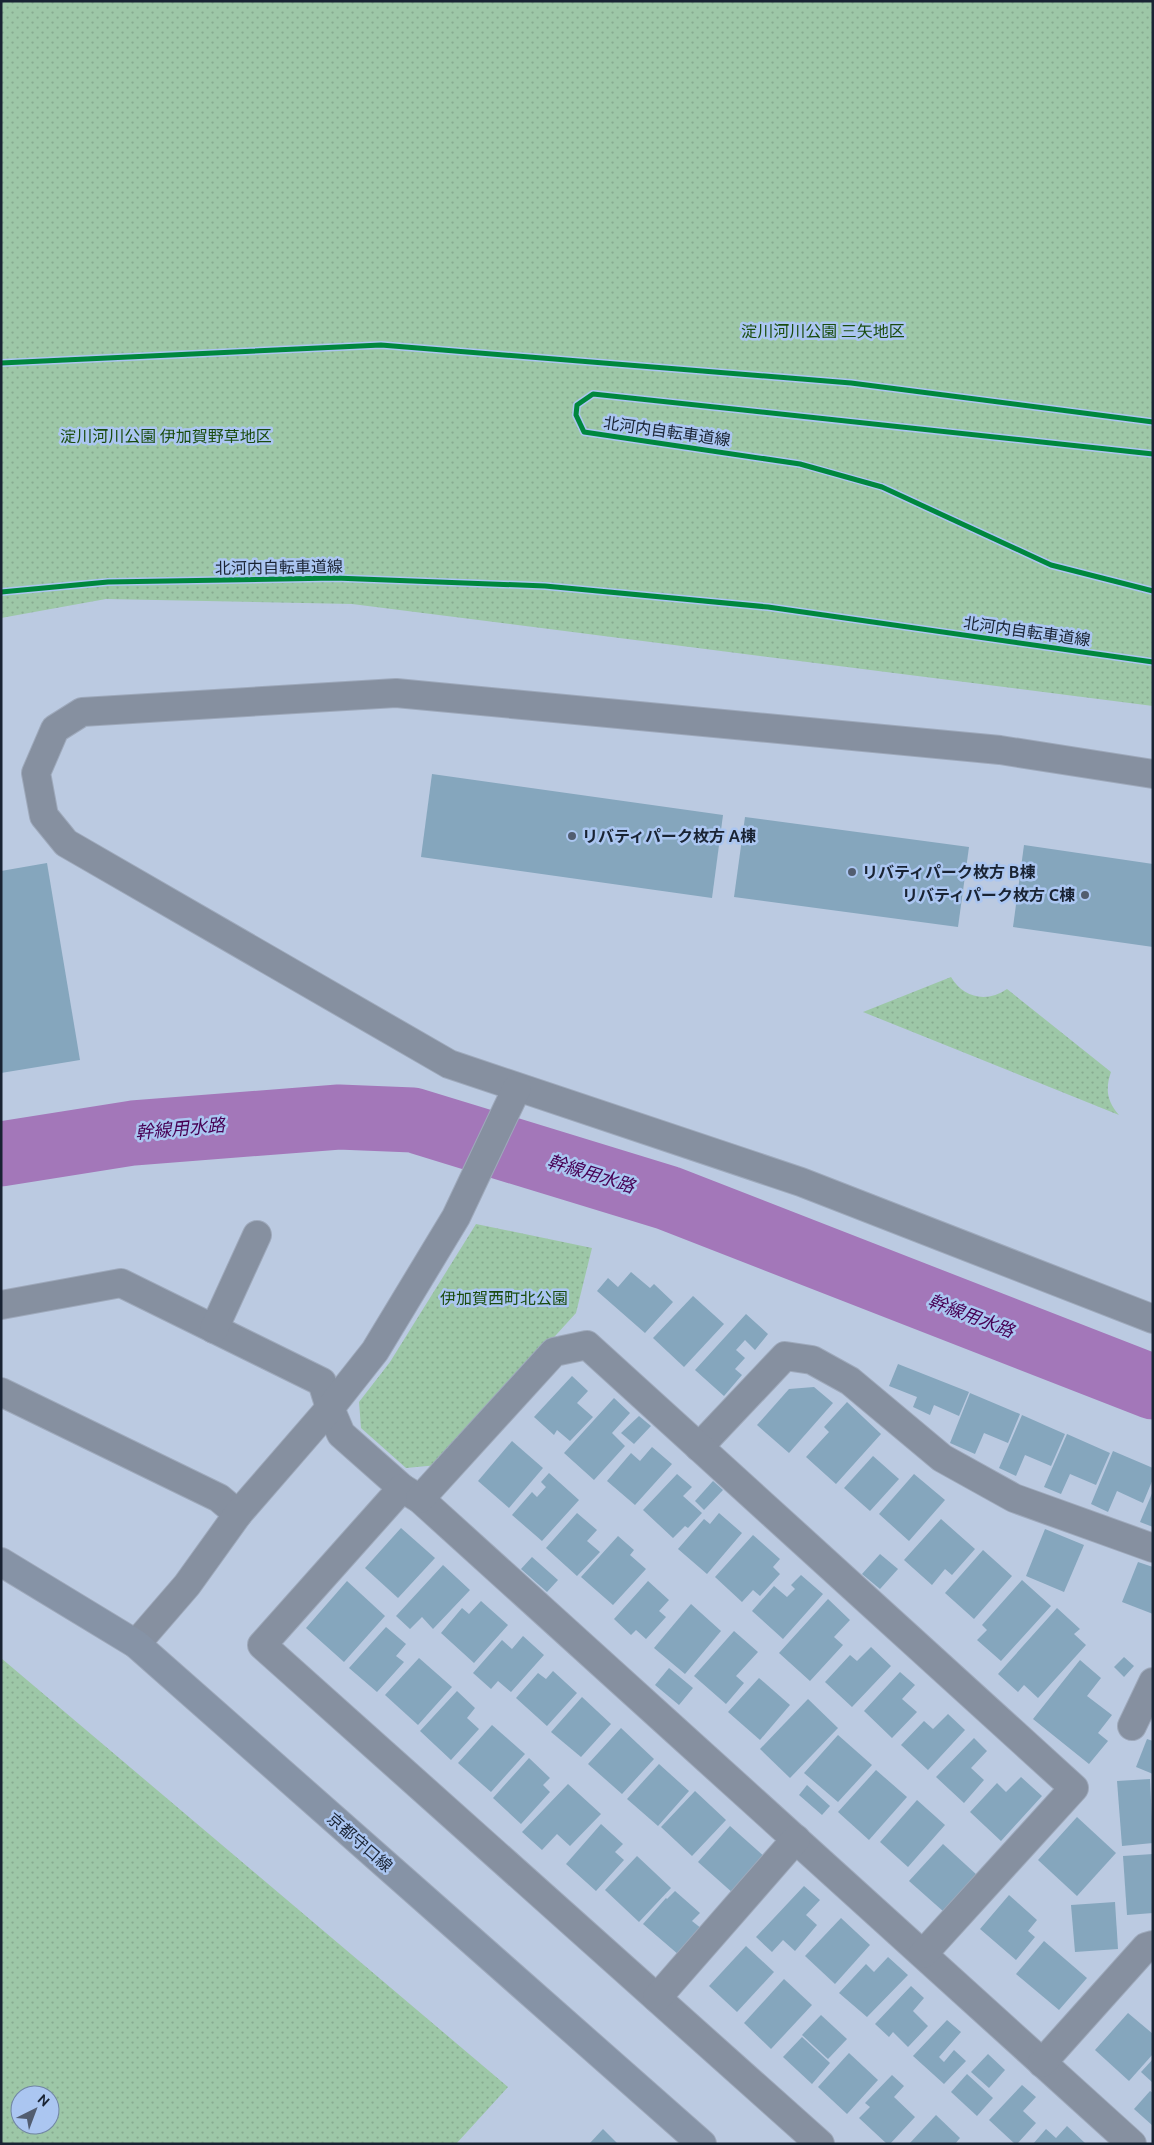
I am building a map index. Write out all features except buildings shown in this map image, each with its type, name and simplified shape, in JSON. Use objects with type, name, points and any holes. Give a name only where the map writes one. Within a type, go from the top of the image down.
[{"type":"main road","name":"京都守口線","points":[[1,1562],[136,1644],[702,2144]]},
{"type":"street","points":[[1153,774],[1000,750],[396,693],[82,712],[55,729],[36,773],[44,816],[66,843],[449,1064],[801,1182],[1153,1319]]},
{"type":"street","points":[[136,1644],[187,1586],[238,1514],[330,1408],[375,1351],[456,1217],[517,1088]]},
{"type":"street","points":[[214,1329],[257,1235]]},
{"type":"street","points":[[1,1305],[122,1283],[322,1382],[341,1434],[411,1494],[796,1839],[1132,2144]]},
{"type":"street","points":[[820,2144],[262,1645],[554,1352],[587,1345],[1074,1788],[923,1954]]},
{"type":"street","points":[[699,1447],[785,1356],[812,1360],[850,1381],[942,1458],[1014,1498],[1153,1548]]},
{"type":"street","points":[[1,1392],[219,1498],[238,1514]]},
{"type":"street","points":[[1132,1726],[1153,1682]]},
{"type":"street","points":[[657,1998],[796,1839]]},
{"type":"street","points":[[1042,2062],[1146,1947],[1153,1945]]},
{"type":"green space","name":"淀川河川公園 三矢地区","points":[[1,1],[1153,1],[1153,706],[352,604],[106,599],[1,618]]},
{"type":"green space","points":[[951,977],[962,990],[976,996],[992,996],[1007,989],[1111,1072],[1108,1095],[1119,1115],[863,1012]]},
{"type":"green space","name":"伊加賀西町北公園","points":[[476,1224],[592,1248],[576,1313],[438,1465],[406,1468],[361,1428],[359,1402],[390,1362]]},
{"type":"green space","points":[[1,1658],[508,2087],[456,2144],[1,2144]]},
{"type":"waterway","name":"幹線用水路","points":[[1,1154],[133,1133],[339,1117],[413,1120],[668,1198],[1153,1387]]},
{"type":"cycle path","points":[[1,363],[381,345],[851,383],[1153,422]]},
{"type":"cycle path","name":"北河内自転車道線","points":[[1153,454],[593,394],[577,405],[576,415],[584,432],[800,464],[882,487],[1051,565],[1153,591]]},
{"type":"cycle path","name":"北河内自転車道線","points":[[1,592],[108,582],[335,578],[545,586],[768,607],[1153,662]]},
{"type":"place","name":"リバティパーク枚方 A棟","points":[[572,836]]},
{"type":"place","name":"リバティパーク枚方 B棟","points":[[852,872]]},
{"type":"place","name":"リバティパーク枚方 C棟","points":[[1085,895]]},
{"type":"park label","name":"淀川河川公園 伊加賀野草地区","points":[[166,436]]}]
